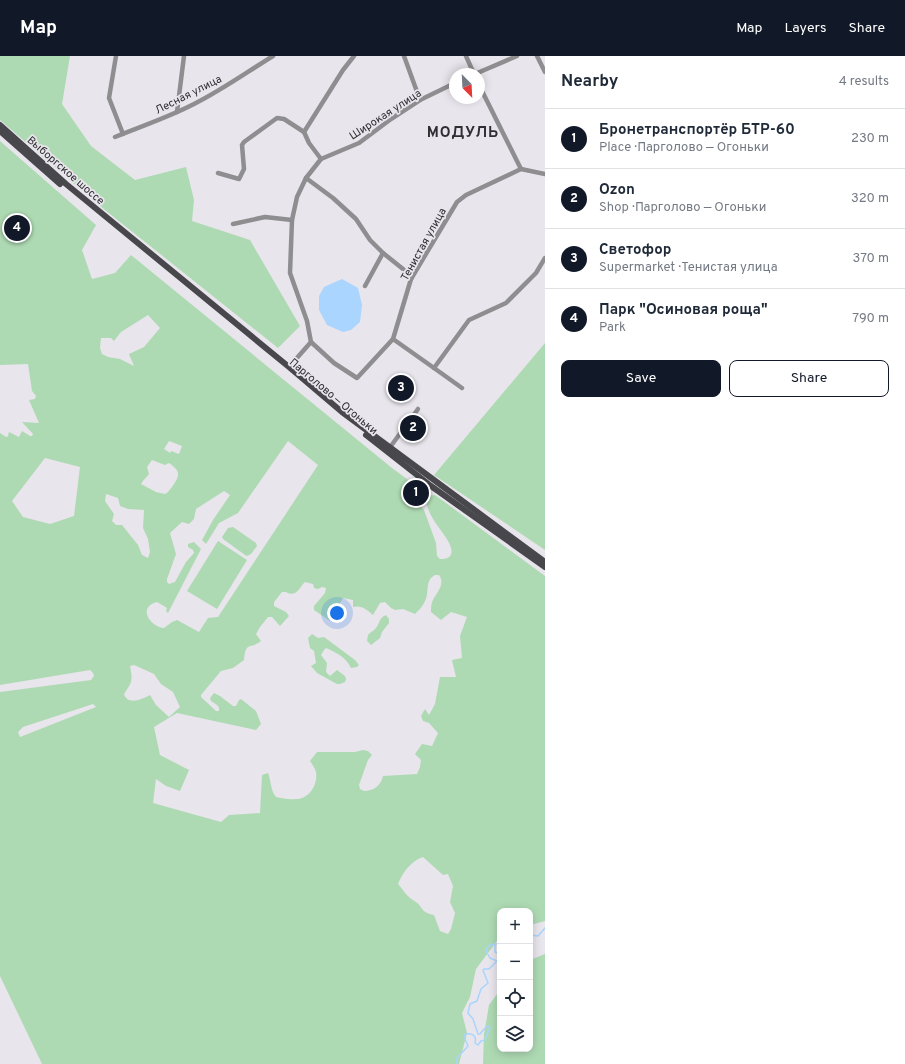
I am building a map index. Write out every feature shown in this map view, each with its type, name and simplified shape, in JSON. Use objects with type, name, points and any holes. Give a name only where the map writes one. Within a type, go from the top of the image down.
[{"type":"main road","name":"Выборгское шоссе","points":[[0,125],[119,230]]},
{"type":"main road","name":"Выборгское шоссе","points":[[0,131],[63,186],[119,230]]},
{"type":"main road","name":"Парголово — Огоньки","points":[[119,230],[289,367],[431,486],[545,567]]},
{"type":"main road","name":"Парголово — Огоньки","points":[[119,230],[340,415],[545,562]]},
{"type":"street","points":[[116,56],[109,98],[123,134]]},
{"type":"street","points":[[177,112],[184,56]]},
{"type":"street","name":"Лесная улица","points":[[115,137],[177,112],[225,86],[266,58],[273,56]]},
{"type":"street","points":[[304,132],[343,70],[354,56]]},
{"type":"street","points":[[404,56],[420,100]]},
{"type":"street","points":[[466,56],[471,68]]},
{"type":"street","points":[[485,69],[517,56]]},
{"type":"street","points":[[537,56],[545,72]]},
{"type":"street","name":"Широкая улица","points":[[311,342],[307,321],[290,274],[292,220],[297,197],[306,178],[321,159],[359,143],[420,100],[449,87]]},
{"type":"street","points":[[485,97],[521,170],[545,174]]},
{"type":"street","points":[[218,174],[239,179],[244,169],[242,145],[259,130],[277,118],[284,118],[304,132],[309,143],[321,159]]},
{"type":"street","name":"Тенистая улица","points":[[393,339],[411,279],[457,202],[466,195],[521,170]]},
{"type":"street","points":[[306,178],[333,198],[356,219],[370,240],[403,269],[411,279]]},
{"type":"street","points":[[233,224],[265,217],[292,220]]},
{"type":"street","points":[[365,286],[383,253]]},
{"type":"street","points":[[434,368],[469,320],[506,303],[536,273],[545,258]]},
{"type":"street","points":[[289,367],[311,342],[334,363],[357,378],[393,339],[462,388]]},
{"type":"street","points":[[388,450],[418,410]]},
{"type":"green space","points":[[0,56],[70,56],[62,104],[91,146],[135,180],[186,167],[194,200],[192,221],[250,240],[300,326],[278,348],[105,210],[0,120]]},
{"type":"green space","points":[[0,141],[96,225],[82,250],[92,279],[115,273],[131,255],[392,468],[419,488],[411,501],[419,504],[424,510],[436,543],[437,556],[440,559],[449,557],[451,549],[430,512],[426,503],[427,496],[435,495],[545,576],[545,921],[533,924],[533,908],[497,908],[497,941],[476,969],[470,997],[462,1013],[467,1033],[459,1064],[42,1064],[0,976],[0,692],[91,680],[94,676],[90,670],[0,685],[0,433],[6,437],[8,436],[9,432],[19,437],[22,431],[32,436],[33,434],[22,422],[39,423],[29,400],[35,399],[36,396],[32,391],[28,364],[0,365]],"holes":[[[148,315],[160,328],[144,347],[129,354],[134,366],[120,359],[108,357],[102,354],[100,348],[101,338],[111,338],[114,341],[121,332]],[[169,441],[182,446],[179,454],[171,451],[170,453],[164,449]],[[288,441],[318,465],[218,617],[208,618],[199,632],[177,620],[164,628],[159,627],[150,621],[147,612],[148,608],[157,602],[167,608],[166,611],[168,613],[201,549],[194,542],[188,544],[188,547],[193,550],[194,553],[186,562],[175,582],[169,584],[167,579],[176,554],[170,533],[182,522],[189,524],[194,519],[196,509],[224,491],[230,495],[213,520],[202,540],[206,544],[219,523],[238,513]],[[45,458],[80,467],[74,516],[50,524],[23,517],[12,501]],[[152,460],[165,465],[169,463],[177,470],[178,477],[169,491],[165,494],[156,492],[141,484],[149,474],[147,467]],[[106,494],[118,498],[120,506],[128,509],[144,510],[143,528],[148,539],[150,552],[148,558],[142,555],[138,545],[122,525],[116,525],[112,521],[114,514],[105,501]],[[439,575],[441,579],[441,586],[432,602],[431,612],[441,620],[451,612],[467,617],[460,636],[462,658],[452,660],[456,677],[440,677],[435,704],[429,715],[425,709],[421,716],[423,721],[429,723],[438,733],[432,746],[422,744],[415,754],[421,760],[417,774],[383,776],[382,780],[376,787],[364,791],[360,789],[359,785],[368,760],[372,755],[368,751],[317,752],[310,761],[316,772],[316,782],[312,790],[305,797],[291,799],[276,797],[274,795],[268,773],[262,775],[260,813],[229,815],[221,822],[153,803],[156,779],[166,786],[180,791],[189,770],[160,755],[154,727],[177,713],[256,730],[261,724],[256,711],[241,699],[236,706],[233,706],[214,693],[210,698],[211,701],[219,707],[219,711],[216,711],[201,697],[201,695],[221,671],[233,668],[244,660],[247,648],[261,641],[256,634],[268,617],[272,617],[280,626],[289,616],[286,612],[274,606],[274,602],[282,592],[289,594],[295,593],[305,582],[313,584],[314,588],[326,588],[325,593],[314,606],[314,610],[330,621],[343,598],[353,600],[353,607],[361,607],[373,615],[380,603],[385,602],[395,610],[403,609],[415,614],[425,601],[428,583],[432,577]],[[134,665],[154,674],[161,684],[173,692],[180,707],[169,717],[156,705],[150,695],[132,701],[126,698],[124,694],[129,687],[132,678],[130,666]],[[93,704],[96,707],[20,737],[18,732],[23,727]],[[423,857],[443,875],[448,874],[453,886],[450,902],[455,913],[451,929],[448,934],[440,931],[434,915],[424,911],[398,884],[402,875],[415,861]]]},
{"type":"green space","points":[[545,343],[545,550],[434,475]]},
{"type":"green space","points":[[233,527],[256,543],[257,546],[251,554],[247,556],[245,555],[223,539],[222,537],[228,528]]},
{"type":"green space","points":[[218,541],[247,560],[217,609],[187,591]]},
{"type":"green space","points":[[386,615],[389,619],[389,623],[382,632],[380,638],[371,645],[367,641],[368,635]]},
{"type":"green space","points":[[312,634],[318,638],[324,637],[355,660],[359,665],[351,668],[347,661],[341,656],[326,648],[324,650],[321,655],[327,663],[326,672],[330,676],[337,670],[345,676],[345,682],[337,684],[317,673],[311,666],[316,663],[314,651],[310,648],[308,638]]},
{"type":"green space","points":[[545,954],[545,1064],[483,1064],[484,1034],[489,1005],[497,994],[497,1052],[533,1052],[533,959]]},
{"type":"water","points":[[342,279],[358,288],[362,305],[360,322],[351,330],[343,332],[327,325],[319,310],[319,296],[324,287]]},
{"type":"waterway","points":[[533,935],[538,936],[545,928]]},
{"type":"waterway","points":[[497,953],[495,952],[495,944],[488,946],[486,951],[490,958],[497,961]]},
{"type":"waterway","points":[[457,1064],[457,1058],[468,1046],[465,1039],[465,1034],[475,1036],[475,1043],[478,1045],[481,1041],[485,1040],[490,1029],[488,1026],[480,1034],[478,1034],[473,1019],[468,1013],[470,1004],[477,1001],[481,989],[488,983],[483,970],[489,969],[497,961]]},
{"type":"place","name":"Парк \"Осиновая роща\"","points":[[17,228]]},
{"type":"place","name":"Светофор","points":[[401,388]]},
{"type":"place","name":"Ozon","points":[[413,428]]},
{"type":"place","name":"Бронетранспортёр БТР-60","points":[[416,493]]},
{"type":"district","name":"МОДУЛЬ","points":[[463,132]]}]
